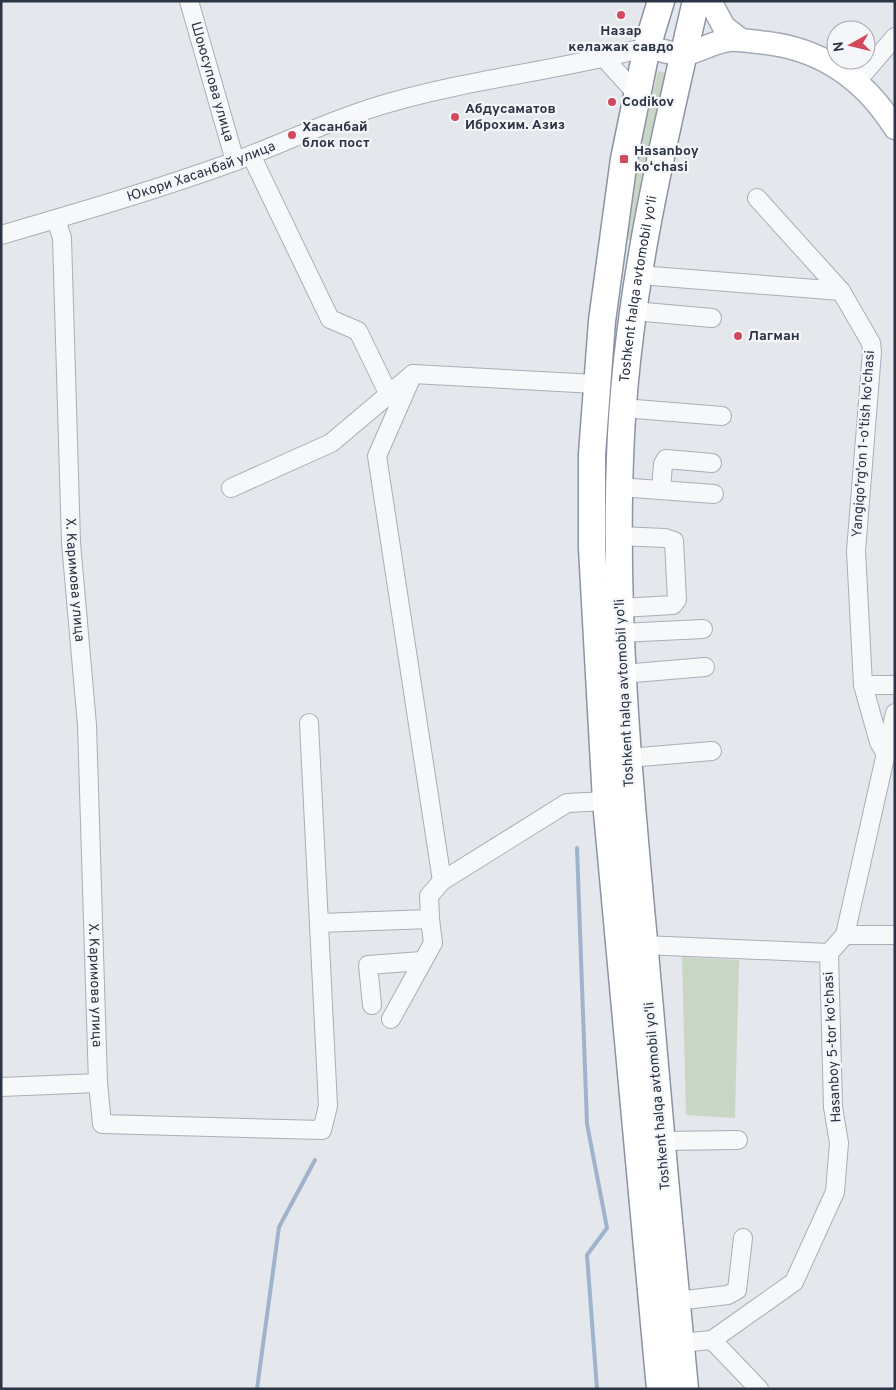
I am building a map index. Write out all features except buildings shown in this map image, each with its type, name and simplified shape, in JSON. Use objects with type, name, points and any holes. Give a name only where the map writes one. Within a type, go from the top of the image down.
[{"type":"highway","name":"Toshkent halqa avtomobil yo'li","points":[[660,1389],[606,801],[592,548],[592,454],[595,384],[624,160],[636,93],[661,1]]},
{"type":"highway","name":"Toshkent halqa avtomobil yo'li","points":[[684,1389],[628,758],[622,674],[618,536],[623,408],[640,269],[662,152],[696,1]]},
{"type":"highway","points":[[611,258],[640,269]]},
{"type":"main road","points":[[710,1],[724,27],[741,40]]},
{"type":"main road","points":[[647,47],[684,54],[714,43],[741,40],[788,47],[809,53],[839,68],[857,81],[895,128]]},
{"type":"street","name":"Шоюсупова улица","points":[[189,1],[243,158],[330,319],[358,331],[388,395]]},
{"type":"street","points":[[857,81],[895,36]]},
{"type":"street","name":"Юкори Хасанбай улица","points":[[1,235],[243,158],[328,123],[391,102],[456,86],[605,59],[647,47]]},
{"type":"street","points":[[605,59],[636,93]]},
{"type":"street","name":"Yangiqo'rg'on 1-o'tish ko'chasi","points":[[757,198],[841,291],[871,343],[872,352],[856,551],[863,685],[879,742],[890,756]]},
{"type":"street","name":"Х. Каримова улица","points":[[56,219],[62,238],[71,543],[88,725],[98,1083],[102,1124],[322,1130],[328,1106],[309,723]]},
{"type":"street","points":[[640,269],[841,291]]},
{"type":"street","points":[[634,311],[712,318]]},
{"type":"street","points":[[413,374],[377,456],[442,881]]},
{"type":"street","points":[[231,488],[331,443],[413,374],[595,384]]},
{"type":"street","points":[[623,408],[722,416]]},
{"type":"street","points":[[661,490],[663,464],[666,459],[712,463]]},
{"type":"street","points":[[619,487],[714,494]]},
{"type":"street","points":[[618,536],[665,538],[674,541],[677,600],[673,605],[620,620]]},
{"type":"street","points":[[620,620],[703,629]]},
{"type":"street","points":[[622,674],[705,667]]},
{"type":"street","points":[[863,685],[895,685]]},
{"type":"street","name":"Hasanboy 5-tor ko'chasi","points":[[712,1340],[794,1282],[835,1192],[839,1143],[833,1107],[829,954],[844,935],[890,756],[895,713]]},
{"type":"street","points":[[628,758],[712,751]]},
{"type":"street","points":[[391,1019],[433,942],[429,896],[442,881],[567,803],[606,801]]},
{"type":"street","points":[[319,923],[430,919]]},
{"type":"street","points":[[844,935],[895,935]]},
{"type":"street","points":[[644,945],[829,954]]},
{"type":"street","points":[[372,1005],[368,965],[422,962]]},
{"type":"street","points":[[1,1087],[98,1083]]},
{"type":"street","points":[[662,1141],[738,1140]]},
{"type":"street","points":[[676,1301],[728,1295],[737,1290],[743,1238]]},
{"type":"street","points":[[680,1342],[712,1340],[759,1389]]},
{"type":"green space","points":[[658,71],[666,73],[645,162],[631,240],[623,238],[639,154]]},
{"type":"green space","points":[[682,957],[739,960],[735,1118],[686,1115]]},
{"type":"waterway","points":[[577,848],[587,1124],[607,1228],[587,1255],[597,1389]]},
{"type":"waterway","points":[[257,1389],[279,1227],[315,1160]]},
{"type":"place","name":"Назар келажак савдо","points":[[621,15]]},
{"type":"place","name":"Codikov","points":[[612,102]]},
{"type":"place","name":"Абдусаматов Иброхим. Азиз","points":[[455,117]]},
{"type":"place","name":"Хасанбай блок пост","points":[[292,135]]},
{"type":"place","name":"Hasanboy koʻchasi","points":[[624,159]]},
{"type":"place","name":"Лагман","points":[[738,336]]}]
